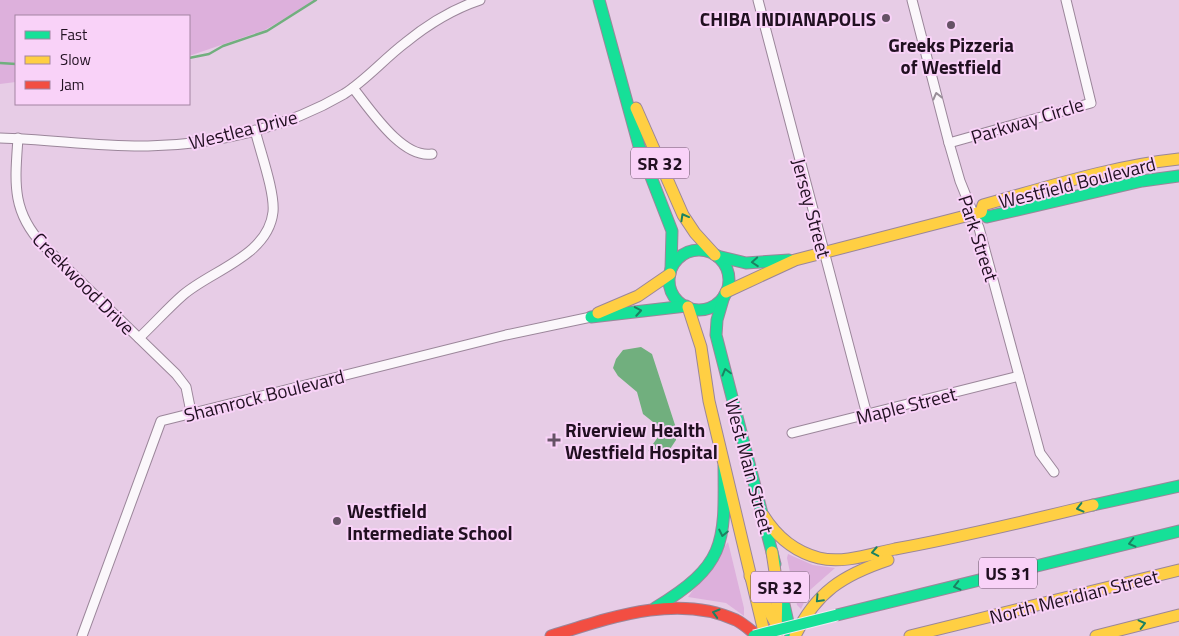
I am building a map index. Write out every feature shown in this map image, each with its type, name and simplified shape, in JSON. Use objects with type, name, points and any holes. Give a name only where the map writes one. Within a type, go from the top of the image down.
[{"type":"main road","name":"SR 32","points":[[599,0],[639,146],[670,226],[673,242],[671,272]]},
{"type":"main road","name":"SR 32","points":[[616,64],[683,215],[695,233],[716,255]]},
{"type":"main road","name":"Westfield Boulevard","points":[[725,294],[795,260],[977,213],[983,205],[1103,171],[1146,162],[1179,159]]},
{"type":"main road","name":"Westfield Boulevard","points":[[977,213],[987,218],[1142,181],[1179,176]]},
{"type":"main road","points":[[702,250],[716,255],[726,266],[728,274],[725,294],[710,308],[697,310],[687,307],[674,295],[670,287],[671,272],[676,261],[688,252],[702,250]]},
{"type":"main road","name":"Westfield Boulevard","points":[[716,255],[746,262],[795,260]]},
{"type":"main road","name":"Shamrock Boulevard","points":[[591,318],[604,309],[638,296],[671,272]]},
{"type":"main road","name":"West Main Street","points":[[725,294],[717,320],[716,335],[763,515],[791,636]]},
{"type":"main road","name":"Shamrock Boulevard","points":[[591,318],[687,307]]},
{"type":"main road","name":"West Main Street","points":[[687,307],[701,347],[709,402],[765,636]]},
{"type":"main road","points":[[551,636],[653,609],[693,585],[709,567],[717,552],[724,526],[724,467]]},
{"type":"main road","points":[[763,515],[771,528],[788,544],[804,553],[820,558],[844,559],[940,541],[1179,486]]},
{"type":"main road","name":"North Meridian Street","points":[[756,636],[1179,531]]},
{"type":"main road","points":[[795,636],[805,615],[837,582],[867,566],[940,541]]},
{"type":"main road","points":[[772,552],[777,585],[779,633]]},
{"type":"main road","name":"North Meridian Street","points":[[910,636],[1179,570]]},
{"type":"main road","points":[[750,576],[779,633]]},
{"type":"main road","points":[[653,609],[707,611],[737,621],[756,636]]},
{"type":"main road","points":[[1096,636],[1179,615]]},
{"type":"street","name":"Westlea Drive","points":[[0,138],[147,146],[213,140],[255,130],[311,112],[353,88],[405,42],[428,26],[451,12],[480,0]]},
{"type":"street","name":"Jersey Street","points":[[758,0],[867,415]]},
{"type":"street","name":"Park Street","points":[[912,0],[949,143],[977,213],[1040,453],[1054,472]]},
{"type":"street","name":"Parkway Circle","points":[[949,143],[1091,103],[1066,0]]},
{"type":"street","points":[[353,88],[381,123],[407,148],[420,154],[432,154]]},
{"type":"street","points":[[139,338],[183,295],[250,251],[265,234],[270,224],[273,202],[255,130]]},
{"type":"street","name":"Creekwood Drive","points":[[18,138],[16,192],[25,222],[43,245],[176,374],[186,387],[191,412]]},
{"type":"street","name":"Shamrock Boulevard","points":[[82,636],[161,421],[506,335],[591,318]]},
{"type":"street","name":"Maple Street","points":[[792,433],[1020,376]]},
{"type":"shaded area","points":[[0,0],[316,0],[265,30],[190,56],[190,15],[15,15],[15,82],[0,84]]},
{"type":"shaded area","points":[[641,347],[652,354],[676,428],[676,440],[670,449],[657,453],[648,451],[663,430],[643,414],[637,392],[618,376],[613,368],[616,359],[623,350]]},
{"type":"shaded area","points":[[728,542],[744,608],[744,616],[726,603],[688,597]]},
{"type":"shaded area","points":[[788,554],[813,565],[835,568],[810,590],[801,609],[797,605],[787,558]]},
{"type":"waterway","points":[[190,58],[209,54],[223,46],[267,31],[316,0]]},
{"type":"waterway","points":[[0,63],[15,64]]},
{"type":"traffic: fast","points":[[599,0],[639,146],[672,231],[671,269]]},
{"type":"traffic: fast","points":[[981,212],[987,217],[1142,181],[1179,176]]},
{"type":"traffic: fast","points":[[699,250],[716,255],[724,263],[729,280],[724,297],[716,305],[699,310],[682,305],[674,297],[669,280],[674,263],[682,255],[699,250]]},
{"type":"traffic: fast","points":[[717,256],[746,263],[789,260]]},
{"type":"traffic: fast","points":[[724,296],[717,320],[716,335],[775,564]]},
{"type":"traffic: fast","points":[[591,317],[686,306]]},
{"type":"traffic: fast","points":[[655,608],[695,579],[708,565],[716,551],[721,535],[723,516],[724,467]]},
{"type":"traffic: fast","points":[[1093,505],[1179,486]]},
{"type":"traffic: fast","points":[[837,615],[1179,531]]},
{"type":"traffic: fast","points":[[781,591],[791,636]]},
{"type":"traffic: fast","points":[[754,636],[837,615]]},
{"type":"traffic: slow","points":[[636,108],[683,215],[695,233],[715,255]]},
{"type":"traffic: slow","points":[[981,212],[983,205],[1056,184],[1129,167],[1179,159]]},
{"type":"traffic: slow","points":[[726,292],[795,260],[981,212]]},
{"type":"traffic: slow","points":[[598,313],[638,296],[670,274]]},
{"type":"traffic: slow","points":[[688,307],[701,347],[709,401],[765,636]]},
{"type":"traffic: slow","points":[[763,515],[780,536],[802,552],[819,558],[838,560],[857,558],[970,534],[1093,505]]},
{"type":"traffic: slow","points":[[772,552],[777,585],[776,636]]},
{"type":"traffic: slow","points":[[795,636],[812,608],[832,587],[857,572],[888,560]]},
{"type":"traffic: slow","points":[[910,636],[1179,570]]},
{"type":"traffic: slow","points":[[750,576],[776,624]]},
{"type":"traffic: slow","points":[[1096,636],[1179,615]]},
{"type":"traffic: jam","points":[[551,636],[619,616],[667,608],[713,612],[736,620],[758,636]]},
{"type":"place","name":"CHIBA INDIANAPOLIS","points":[[886,18]]},
{"type":"place","name":"Greeks Pizzeria of Westfield","points":[[951,25]]},
{"type":"place","name":"Riverview Health Westfield Hospital","points":[[554,440]]},
{"type":"place","name":"Westfield Intermediate School","points":[[337,521]]}]
